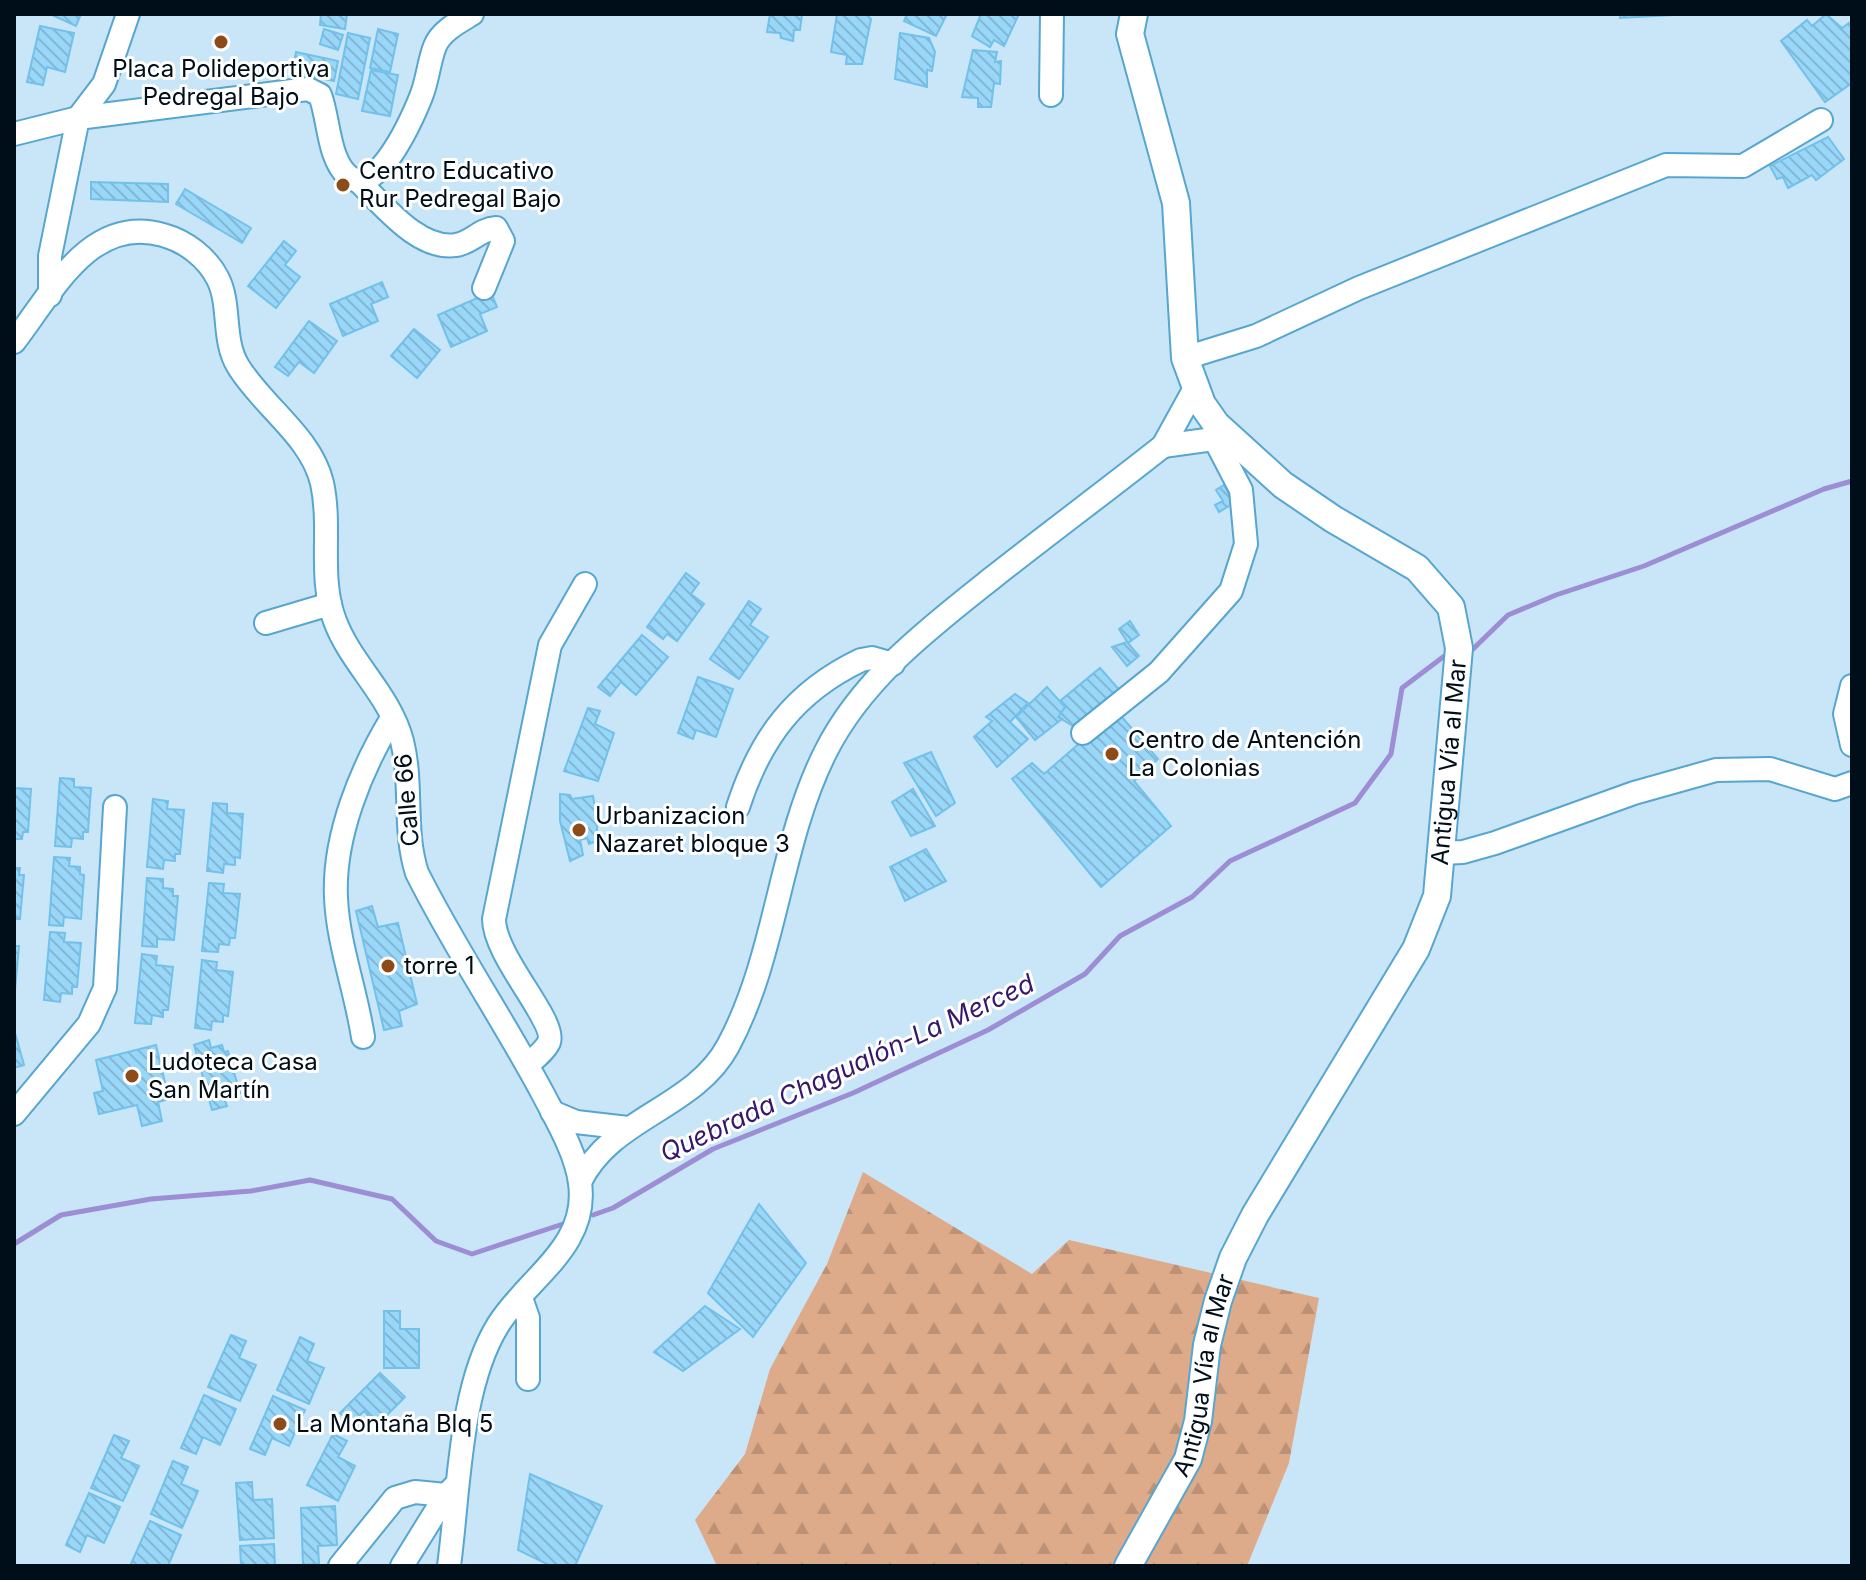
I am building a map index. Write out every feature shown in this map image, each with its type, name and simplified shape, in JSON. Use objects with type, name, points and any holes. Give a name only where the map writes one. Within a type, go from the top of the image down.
[{"type":"main road","name":"Antigua Vía al Mar","points":[[1128,1566],[1188,1459],[1202,1398],[1207,1345],[1233,1258],[1255,1215],[1416,949],[1437,896],[1457,701],[1459,648],[1451,607],[1417,568],[1333,519],[1222,438],[1195,388],[1185,358],[1176,203],[1130,34],[1134,14]]},
{"type":"street","points":[[50,295],[50,256],[78,118],[104,84],[128,14]]},
{"type":"street","points":[[358,181],[380,171],[401,139],[423,92],[435,43],[445,31],[472,14]]},
{"type":"street","points":[[1051,95],[1052,14]]},
{"type":"street","points":[[14,134],[78,118],[308,89],[320,95],[336,157],[347,176],[358,181],[423,238],[438,244],[456,245],[484,229],[496,228],[503,241],[484,288]]},
{"type":"street","points":[[1185,358],[1256,336],[1359,288],[1666,165],[1743,166],[1821,120]]},
{"type":"street","name":"Calle 66","points":[[14,342],[94,244],[110,235],[130,229],[173,238],[194,250],[211,267],[223,290],[227,332],[236,364],[309,454],[321,481],[327,522],[330,604],[345,644],[370,677],[402,740],[410,851],[417,873],[552,1112],[580,1182],[577,1226],[567,1244],[499,1323],[470,1391],[453,1489],[449,1566]]},
{"type":"street","points":[[580,1182],[600,1150],[628,1128],[698,1084],[727,1048],[745,1008],[805,802],[825,753],[843,722],[930,627],[1163,446],[1195,388]]},
{"type":"street","points":[[1083,733],[1159,672],[1231,591],[1246,544],[1241,490],[1222,438],[1163,446]]},
{"type":"street","points":[[527,1065],[547,1046],[549,1027],[501,951],[494,934],[494,919],[550,645],[585,584]]},
{"type":"street","points":[[266,623],[330,604]]},
{"type":"street","points":[[738,807],[757,755],[790,710],[861,660],[872,658],[893,664]]},
{"type":"street","points":[[1852,686],[1845,714],[1852,745]]},
{"type":"street","points":[[363,1037],[338,915],[338,869],[345,825],[375,747],[392,718]]},
{"type":"street","points":[[1441,853],[1463,852],[1495,843],[1634,793],[1716,770],[1770,769],[1835,789],[1852,783]]},
{"type":"street","points":[[14,1114],[89,1024],[105,988],[115,807]]},
{"type":"street","points":[[552,1112],[576,1122],[628,1128]]},
{"type":"street","points":[[521,1298],[528,1318],[528,1379]]},
{"type":"street","points":[[340,1566],[395,1498],[415,1492],[453,1489]]},
{"type":"street","points":[[402,1566],[453,1489]]},
{"type":"green space","points":[[863,1172],[1032,1274],[1069,1240],[1319,1298],[1289,1463],[1247,1566],[717,1566],[695,1520],[745,1454],[770,1369],[827,1264]]},
{"type":"building","points":[[50,14],[81,14],[76,26]]},
{"type":"building","points":[[321,14],[347,14],[345,29],[320,25]]},
{"type":"building","points":[[770,14],[802,14],[800,30],[794,30],[793,41],[781,38],[780,33],[767,32]]},
{"type":"building","points":[[837,14],[866,14],[871,19],[862,64],[846,64],[847,55],[831,52]]},
{"type":"building","points":[[907,14],[947,14],[936,36],[904,21]]},
{"type":"building","points":[[981,14],[1019,14],[1004,46],[994,40],[990,47],[972,36]]},
{"type":"building","points":[[1620,14],[1672,14],[1672,15],[1620,18]]},
{"type":"building","points":[[1826,14],[1842,28],[1849,23],[1852,27],[1852,83],[1825,102],[1781,41],[1807,20],[1812,26]]},
{"type":"building","points":[[40,26],[74,33],[65,72],[47,67],[43,85],[27,82]]},
{"type":"building","points":[[324,29],[343,35],[338,50],[320,44]]},
{"type":"building","points":[[378,29],[398,34],[390,72],[370,68]]},
{"type":"building","points":[[348,33],[370,38],[358,99],[336,94]]},
{"type":"building","points":[[900,33],[929,38],[935,52],[932,71],[927,70],[927,87],[895,79]]},
{"type":"building","points":[[973,50],[997,52],[995,62],[1001,61],[1000,84],[994,83],[991,107],[978,107],[978,98],[962,97]]},
{"type":"building","points":[[296,52],[338,61],[334,81],[292,72]]},
{"type":"building","points":[[371,70],[398,75],[390,116],[362,111]]},
{"type":"building","points":[[1828,137],[1844,159],[1816,180],[1812,175],[1788,188],[1783,177],[1777,179],[1770,166]]},
{"type":"building","points":[[91,182],[168,184],[168,202],[91,199]]},
{"type":"building","points":[[185,189],[251,228],[242,243],[176,204]]},
{"type":"building","points":[[284,241],[296,251],[285,265],[300,277],[276,308],[248,286]]},
{"type":"building","points":[[382,282],[388,297],[371,304],[378,321],[343,336],[330,304]]},
{"type":"building","points":[[491,292],[497,307],[480,314],[487,331],[451,347],[438,315]]},
{"type":"building","points":[[309,321],[337,341],[314,373],[299,362],[288,376],[275,367]]},
{"type":"building","points":[[414,329],[440,350],[417,378],[391,356]]},
{"type":"building","points":[[1224,485],[1234,503],[1219,512],[1215,505],[1223,501],[1216,490]]},
{"type":"building","points":[[686,573],[699,583],[691,594],[704,604],[677,641],[667,634],[663,639],[647,627]]},
{"type":"building","points":[[749,601],[761,609],[750,625],[768,637],[739,679],[710,659]]},
{"type":"building","points":[[1130,621],[1139,635],[1128,643],[1119,629]]},
{"type":"building","points":[[642,635],[668,657],[636,695],[621,682],[610,696],[598,687]]},
{"type":"building","points":[[1127,642],[1139,656],[1127,666],[1112,647]]},
{"type":"building","points":[[1100,668],[1122,693],[1078,729],[1058,717],[1065,707],[1060,701]]},
{"type":"building","points":[[698,677],[733,689],[716,737],[696,730],[693,739],[678,733]]},
{"type":"building","points":[[1047,687],[1065,707],[1058,717],[1062,719],[1035,740],[1016,717]]},
{"type":"building","points":[[1015,694],[1028,703],[1010,722],[1028,739],[997,767],[974,737],[992,721],[986,717]]},
{"type":"building","points":[[588,708],[600,711],[595,724],[614,733],[598,781],[564,771]]},
{"type":"building","points":[[1121,716],[1158,759],[1134,781],[1171,826],[1101,887],[1012,779],[1032,763],[1044,774],[1105,721],[1110,725]]},
{"type":"building","points":[[931,752],[955,803],[936,816],[904,763]]},
{"type":"building","points":[[60,778],[74,779],[74,787],[91,788],[88,832],[83,832],[83,839],[72,838],[71,847],[55,846]]},
{"type":"building","points":[[14,788],[31,789],[28,832],[23,832],[22,839],[14,839]]},
{"type":"building","points":[[913,789],[935,826],[911,836],[892,802]]},
{"type":"building","name":"Urbanizacion Nazaret bloque 3","points":[[560,794],[570,795],[572,799],[593,796],[597,818],[597,841],[589,844],[587,838],[580,840],[583,855],[570,861],[560,821]]},
{"type":"building","points":[[153,799],[168,801],[167,809],[184,810],[180,854],[175,854],[175,861],[164,860],[163,869],[147,867]]},
{"type":"building","points":[[213,803],[227,804],[227,813],[243,814],[240,858],[235,857],[235,865],[224,864],[223,873],[207,871]]},
{"type":"building","points":[[926,849],[946,881],[905,901],[890,867]]},
{"type":"building","points":[[54,857],[70,858],[69,866],[80,867],[80,874],[84,875],[81,919],[64,917],[63,926],[49,925]]},
{"type":"building","points":[[14,868],[20,868],[19,875],[24,875],[20,919],[14,919]]},
{"type":"building","points":[[147,878],[163,879],[163,888],[173,889],[173,896],[178,896],[174,940],[157,939],[157,947],[142,946]]},
{"type":"building","points":[[209,883],[224,884],[223,893],[240,894],[235,938],[230,938],[229,945],[219,944],[218,952],[202,951]]},
{"type":"building","name":"torre 1","points":[[372,906],[378,927],[398,923],[417,1004],[399,1011],[402,1026],[384,1030],[356,911]]},
{"type":"building","points":[[50,932],[65,933],[64,942],[81,943],[77,987],[72,987],[72,994],[61,993],[60,1002],[44,1000]]},
{"type":"building","points":[[14,946],[19,946],[15,990],[14,990]]},
{"type":"building","points":[[142,954],[157,956],[156,965],[173,967],[168,1010],[163,1010],[163,1017],[152,1015],[151,1024],[135,1023]]},
{"type":"building","points":[[202,960],[217,962],[216,970],[233,972],[228,1016],[223,1015],[223,1022],[212,1021],[211,1030],[195,1028]]},
{"type":"building","points":[[14,1029],[24,1065],[14,1068]]},
{"type":"building","points":[[209,1040],[211,1048],[222,1045],[224,1052],[228,1051],[240,1093],[224,1098],[227,1106],[212,1110],[194,1045]]},
{"type":"building","name":"Ludoteca Casa San Martín","points":[[156,1045],[169,1099],[158,1102],[162,1121],[142,1126],[137,1105],[99,1114],[94,1093],[103,1091],[96,1060]]},
{"type":"building","points":[[759,1204],[806,1263],[753,1337],[708,1293]]},
{"type":"building","points":[[705,1306],[740,1329],[683,1371],[654,1352]]},
{"type":"building","points":[[384,1311],[400,1311],[400,1329],[419,1329],[419,1368],[384,1368]]},
{"type":"building","points":[[231,1335],[246,1341],[239,1358],[256,1365],[240,1401],[208,1387]]},
{"type":"building","points":[[300,1337],[314,1344],[307,1361],[324,1368],[309,1404],[277,1390]]},
{"type":"building","points":[[380,1373],[405,1397],[377,1425],[364,1411],[351,1424],[340,1413]]},
{"type":"building","points":[[204,1395],[236,1409],[220,1445],[203,1437],[196,1454],[181,1448]]},
{"type":"building","name":"La Montaña Blq 5","points":[[273,1396],[305,1410],[289,1446],[272,1438],[265,1455],[250,1449]]},
{"type":"building","points":[[333,1434],[347,1441],[338,1457],[355,1466],[338,1501],[307,1485]]},
{"type":"building","points":[[114,1435],[129,1441],[121,1458],[139,1466],[123,1501],[91,1488]]},
{"type":"building","points":[[173,1461],[188,1467],[181,1484],[198,1491],[182,1528],[151,1514]]},
{"type":"building","points":[[530,1474],[602,1506],[575,1566],[551,1566],[518,1550]]},
{"type":"building","points":[[252,1482],[253,1500],[272,1499],[274,1538],[240,1540],[236,1483]]},
{"type":"building","points":[[89,1493],[120,1507],[104,1543],[87,1535],[80,1552],[66,1545]]},
{"type":"building","points":[[335,1506],[337,1545],[318,1546],[319,1564],[303,1565],[301,1508]]},
{"type":"building","points":[[150,1521],[181,1535],[168,1566],[130,1566]]},
{"type":"building","points":[[274,1544],[275,1566],[241,1566],[240,1546]]},
{"type":"waterway","name":"Quebrada Chagualón-La Merced","points":[[1472,650],[1508,615],[1556,595],[1644,566],[1824,489],[1852,481]]},
{"type":"waterway","name":"Quebrada Chagualón-La Merced","points":[[593,1215],[613,1208],[713,1149],[853,1093],[988,1030],[1085,974],[1120,936],[1192,897],[1230,861],[1355,803],[1391,754],[1402,688],[1451,651]]},
{"type":"waterway","name":"Quebrada Chagualón-La Merced","points":[[14,1244],[61,1215],[151,1199],[251,1191],[310,1180],[392,1199],[436,1241],[472,1254],[563,1224]]},
{"type":"place","name":"Placa Polideportiva Pedregal Bajo","points":[[221,42]]},
{"type":"place","name":"Centro Educativo Rur Pedregal Bajo","points":[[343,185]]},
{"type":"place","name":"Centro de Antención La Colonias","points":[[1112,754]]},
{"type":"place","name":"Urbanizacion Nazaret bloque 3","points":[[579,830]]},
{"type":"place","name":"torre 1","points":[[388,966]]},
{"type":"place","name":"Ludoteca Casa San Martín","points":[[132,1076]]},
{"type":"place","name":"La Montaña Blq 5","points":[[280,1424]]}]
